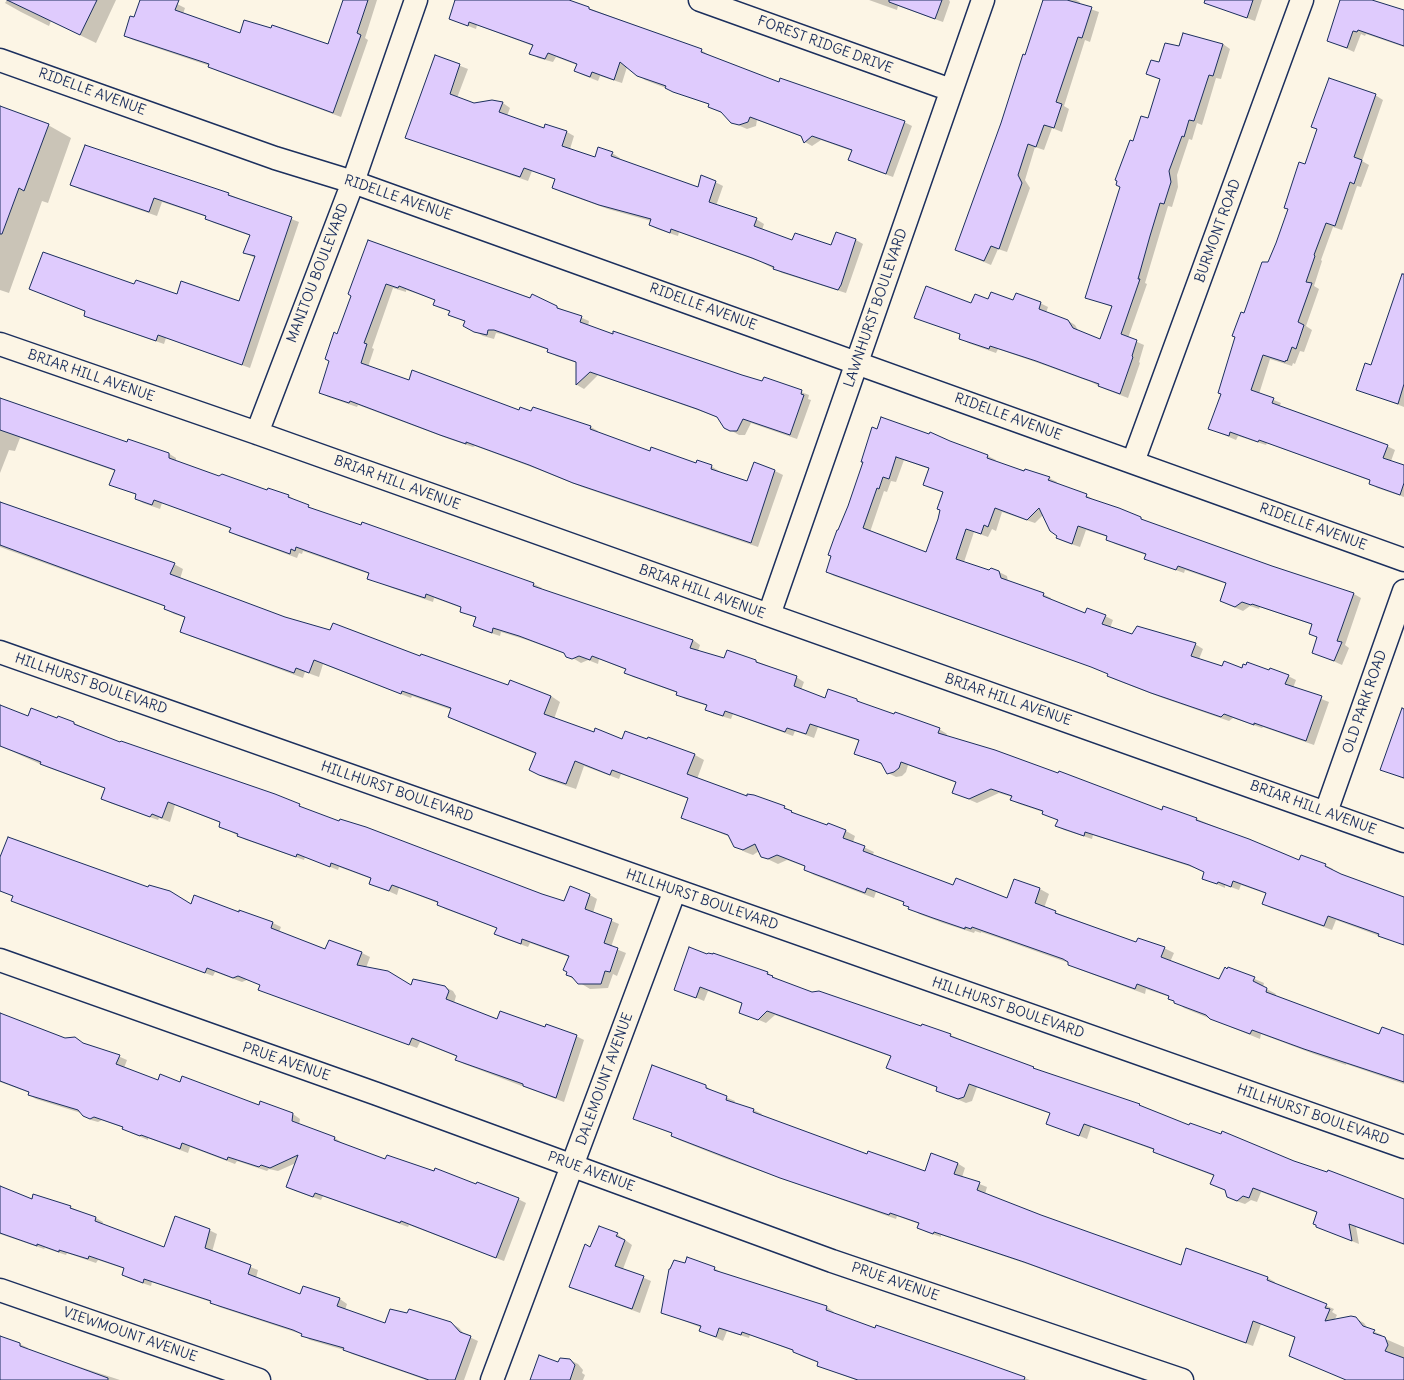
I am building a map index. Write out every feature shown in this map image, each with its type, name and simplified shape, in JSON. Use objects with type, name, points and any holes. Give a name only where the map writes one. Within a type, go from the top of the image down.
[{"type":"street","name":"MANITOU BOULEVARD","points":[[257,433],[353,182],[416,0]]},
{"type":"street","name":"FOREST RIDGE DRIVE","points":[[700,0],[951,90]]},
{"type":"street","name":"LAWNHURST BOULEVARD","points":[[769,615],[983,0]]},
{"type":"street","name":"BURMONT ROAD","points":[[1133,462],[1302,0]]},
{"type":"street","name":"RIDELLE AVENUE","points":[[0,60],[275,158],[353,182],[1404,560]]},
{"type":"street","name":"BRIAR HILL AVENUE","points":[[0,344],[257,433],[1404,841]]},
{"type":"street","name":"OLD PARK ROAD","points":[[1326,812],[1404,591]]},
{"type":"street","name":"HILLHURST BOULEVARD","points":[[0,652],[1404,1147]]},
{"type":"street","name":"DALEMOUNT AVENUE","points":[[492,1380],[574,1166],[675,890]]},
{"type":"street","name":"PRUE AVENUE","points":[[0,960],[574,1166],[832,1261],[1182,1380]]},
{"type":"street","name":"VIEWMOUNT AVENUE","points":[[0,1290],[259,1380]]},
{"type":"building","points":[[7,0],[97,0],[80,35]]},
{"type":"building","points":[[140,0],[179,0],[175,10],[240,33],[244,20],[271,28],[272,25],[328,44],[343,0],[368,0],[357,33],[361,35],[333,113],[208,67],[209,64],[124,36],[130,16],[134,17]]},
{"type":"building","points":[[455,0],[569,0],[589,7],[589,9],[702,49],[701,52],[779,82],[780,78],[905,121],[886,174],[848,160],[852,150],[812,136],[804,143],[801,136],[750,117],[748,122],[739,125],[731,123],[721,112],[708,107],[709,104],[673,92],[665,88],[666,86],[637,76],[620,62],[614,80],[592,72],[590,77],[574,71],[577,64],[548,53],[545,59],[529,54],[533,45],[469,22],[468,26],[449,19]]},
{"type":"building","points":[[889,0],[942,0],[935,19],[889,2]]},
{"type":"building","points":[[1043,0],[1067,0],[1092,7],[1082,38],[1078,37],[1056,102],[1062,104],[1054,128],[1044,125],[1036,147],[1028,144],[1018,175],[1022,183],[999,249],[991,246],[984,261],[955,250],[1001,123],[1023,54],[1025,55]]},
{"type":"building","points":[[1205,0],[1253,0],[1247,18],[1204,3]]},
{"type":"building","points":[[1340,0],[1372,0],[1404,10],[1404,46],[1358,30],[1357,32],[1353,31],[1347,48],[1327,41]]},
{"type":"building","points":[[1183,33],[1223,44],[1213,76],[1209,75],[1194,121],[1189,120],[1184,137],[1182,136],[1169,171],[1171,182],[1164,204],[1160,203],[1138,279],[1140,279],[1121,334],[1137,340],[1132,356],[1133,357],[1120,394],[1098,386],[1099,384],[1036,361],[990,346],[989,349],[959,339],[960,334],[914,318],[926,286],[971,303],[975,294],[988,299],[991,292],[1013,300],[1016,293],[1041,302],[1039,309],[1068,320],[1073,328],[1100,339],[1112,306],[1085,298],[1120,187],[1116,185],[1117,181],[1115,180],[1130,140],[1133,141],[1141,116],[1148,118],[1160,79],[1146,74],[1151,60],[1159,62],[1165,43],[1179,46]]},
{"type":"building","points":[[435,55],[460,64],[450,94],[474,103],[492,100],[503,102],[499,112],[544,128],[545,124],[567,131],[562,146],[595,157],[598,147],[613,152],[611,156],[698,187],[701,175],[716,181],[709,202],[757,218],[754,226],[792,240],[795,233],[831,245],[836,232],[856,239],[841,285],[838,290],[773,269],[774,267],[752,258],[671,229],[670,233],[649,225],[651,219],[599,205],[552,188],[555,179],[524,168],[520,177],[405,138]]},
{"type":"building","points":[[1329,78],[1376,94],[1354,157],[1362,160],[1354,184],[1350,182],[1335,226],[1326,223],[1314,255],[1315,256],[1306,282],[1312,283],[1298,322],[1304,325],[1296,349],[1292,347],[1287,361],[1286,360],[1285,362],[1263,355],[1251,390],[1274,398],[1272,403],[1388,445],[1383,458],[1404,465],[1404,483],[1400,495],[1369,484],[1370,480],[1259,440],[1258,442],[1230,432],[1229,436],[1208,429],[1221,394],[1218,393],[1235,337],[1232,336],[1241,312],[1244,313],[1262,262],[1268,262],[1276,243],[1288,209],[1284,208],[1299,162],[1305,164],[1317,129],[1311,127]]},
{"type":"building","points":[[0,106],[49,124],[24,191],[19,188],[2,234],[0,234]]},
{"type":"building","points":[[85,145],[229,193],[228,195],[292,217],[242,365],[158,335],[156,341],[84,316],[85,311],[29,289],[43,252],[134,284],[136,280],[177,294],[181,281],[239,301],[255,256],[243,253],[250,235],[205,219],[206,216],[154,198],[149,212],[70,185]]},
{"type":"building","points":[[368,240],[530,298],[532,294],[557,306],[557,308],[582,316],[580,322],[613,334],[613,331],[742,375],[762,381],[764,377],[802,390],[801,394],[804,395],[790,435],[743,419],[737,431],[730,431],[724,428],[717,417],[590,372],[576,385],[576,362],[547,352],[548,349],[494,330],[488,330],[487,335],[474,332],[463,326],[465,321],[448,315],[450,311],[433,305],[435,300],[399,286],[398,288],[386,284],[364,343],[367,344],[361,363],[409,380],[412,370],[519,410],[520,407],[531,411],[533,407],[591,426],[590,429],[650,451],[651,447],[696,463],[697,460],[712,465],[711,469],[747,481],[754,462],[775,470],[751,543],[573,483],[529,465],[466,442],[466,444],[440,435],[350,401],[349,403],[319,393],[329,361],[325,359],[334,332],[337,334],[351,296],[348,294]]},
{"type":"building","points":[[1402,274],[1404,274],[1404,384],[1398,404],[1356,390],[1365,363],[1371,365]]},
{"type":"building","points":[[0,398],[127,442],[128,439],[169,453],[169,458],[219,476],[222,474],[267,490],[268,488],[289,495],[288,497],[309,505],[308,507],[361,525],[362,522],[534,583],[533,586],[693,640],[690,648],[724,658],[727,650],[756,660],[756,662],[797,676],[794,686],[825,698],[828,689],[894,714],[895,712],[940,728],[938,733],[995,750],[1058,773],[1059,771],[1162,810],[1163,806],[1197,818],[1196,820],[1249,839],[1299,860],[1301,855],[1326,864],[1325,866],[1341,874],[1404,897],[1404,945],[1378,936],[1379,934],[1328,916],[1324,926],[1262,904],[1266,893],[1233,881],[1231,887],[1218,882],[1217,884],[1202,879],[1204,872],[1189,865],[1085,832],[1084,836],[1055,826],[1058,820],[1042,814],[1043,811],[1010,800],[1012,796],[991,789],[969,799],[952,793],[956,782],[901,762],[899,768],[894,772],[887,774],[881,763],[854,754],[859,740],[810,724],[806,734],[787,728],[785,732],[725,711],[723,716],[705,710],[707,705],[676,695],[677,692],[624,673],[626,669],[592,656],[590,660],[579,656],[572,659],[566,657],[564,653],[519,636],[493,628],[492,633],[473,626],[476,617],[460,612],[461,607],[426,594],[425,598],[367,579],[369,573],[296,547],[295,551],[291,549],[290,554],[229,532],[231,528],[154,500],[152,505],[135,499],[136,494],[109,485],[115,470],[0,430]]},
{"type":"building","points":[[881,417],[929,434],[930,432],[988,455],[987,458],[1024,471],[1025,469],[1050,477],[1048,480],[1087,494],[1086,497],[1119,508],[1141,517],[1141,519],[1272,566],[1354,593],[1337,641],[1342,642],[1334,661],[1312,653],[1317,637],[1309,634],[1312,624],[1252,604],[1242,602],[1235,607],[1220,601],[1226,583],[1178,566],[1176,570],[1144,559],[1146,554],[1106,540],[1107,536],[1078,526],[1072,544],[1056,538],[1057,536],[1050,531],[1039,508],[1027,520],[995,508],[988,527],[984,525],[981,534],[966,529],[956,559],[989,570],[991,568],[999,571],[1001,578],[1044,593],[1043,596],[1085,613],[1087,608],[1106,615],[1102,624],[1132,634],[1137,626],[1196,643],[1191,656],[1222,666],[1224,661],[1242,668],[1243,664],[1246,665],[1247,662],[1289,675],[1285,684],[1322,696],[1306,741],[1224,714],[1221,717],[1151,693],[1107,676],[1108,674],[1091,667],[826,572],[831,556],[828,555],[848,506],[863,462],[861,462],[872,427],[877,429]],"holes":[[[896,457],[929,468],[923,485],[943,492],[937,509],[940,510],[938,519],[926,552],[863,528],[877,488],[879,489],[883,477],[889,479]]]},
{"type":"building","points":[[0,502],[175,563],[170,574],[285,617],[330,630],[333,623],[420,656],[421,654],[508,685],[510,680],[551,696],[544,714],[594,732],[595,728],[622,739],[625,731],[647,739],[648,737],[695,754],[687,774],[747,796],[747,794],[754,795],[785,806],[784,808],[792,811],[791,812],[846,830],[843,838],[865,846],[863,851],[953,885],[956,878],[1007,898],[1014,879],[1040,888],[1035,903],[1056,911],[1055,913],[1136,942],[1138,938],[1165,947],[1161,957],[1219,979],[1225,967],[1227,969],[1228,967],[1255,977],[1253,981],[1267,988],[1266,992],[1379,1034],[1382,1027],[1404,1035],[1404,1082],[1252,1030],[1250,1034],[1210,1019],[1206,1015],[1174,1003],[1174,1001],[1168,999],[1169,996],[1137,984],[1135,989],[1068,965],[1068,962],[1063,959],[972,927],[971,929],[965,927],[965,929],[933,918],[908,909],[909,907],[903,905],[904,902],[867,888],[865,893],[804,870],[805,866],[777,855],[768,859],[761,857],[755,844],[743,850],[734,847],[728,835],[681,818],[688,798],[612,770],[610,775],[575,761],[566,784],[539,775],[529,770],[536,753],[448,717],[451,708],[402,691],[401,694],[314,660],[309,673],[296,668],[294,673],[180,632],[185,617],[164,609],[165,606],[0,545]]},
{"type":"building","points":[[0,705],[28,716],[31,708],[57,718],[58,716],[120,742],[121,741],[275,794],[300,804],[299,806],[339,821],[340,819],[366,827],[542,894],[564,901],[570,886],[590,894],[585,909],[612,919],[604,943],[618,948],[610,972],[605,971],[601,984],[578,984],[572,977],[566,975],[567,972],[563,970],[569,956],[522,939],[521,944],[494,934],[497,928],[437,905],[438,902],[392,885],[389,891],[369,884],[371,878],[331,863],[330,867],[297,854],[296,857],[237,836],[238,834],[219,827],[220,822],[168,802],[162,818],[152,814],[150,817],[101,799],[105,788],[40,764],[41,762],[0,746]]},
{"type":"building","points":[[1402,708],[1404,709],[1404,778],[1380,770]]},
{"type":"building","points":[[8,837],[148,887],[149,885],[170,891],[191,904],[194,895],[239,912],[239,910],[273,922],[271,928],[325,949],[329,940],[362,952],[357,965],[388,971],[411,985],[413,979],[445,986],[449,991],[446,999],[497,1019],[500,1011],[545,1027],[546,1024],[577,1035],[556,1098],[523,1086],[523,1084],[455,1060],[457,1056],[412,1038],[409,1045],[258,990],[260,985],[238,976],[233,978],[207,968],[205,973],[11,901],[13,896],[0,891],[0,857]]},
{"type":"building","points":[[689,947],[707,954],[713,953],[768,972],[767,974],[773,976],[772,977],[812,992],[819,991],[921,1026],[922,1024],[951,1034],[950,1036],[1034,1067],[1033,1068],[1140,1104],[1139,1105],[1189,1125],[1190,1123],[1221,1134],[1222,1131],[1294,1161],[1327,1172],[1328,1170],[1404,1199],[1404,1244],[1349,1224],[1352,1241],[1316,1227],[1316,1225],[1313,1224],[1317,1212],[1253,1188],[1249,1198],[1243,1196],[1237,1201],[1227,1197],[1225,1190],[1210,1184],[1214,1175],[1153,1152],[1154,1149],[1084,1124],[1079,1136],[1046,1124],[1050,1113],[969,1084],[964,1097],[958,1099],[936,1091],[937,1087],[886,1068],[891,1056],[767,1011],[758,1020],[739,1013],[742,1003],[700,987],[696,998],[674,990]]},
{"type":"building","points":[[0,1013],[65,1038],[75,1037],[83,1043],[120,1055],[116,1064],[158,1080],[160,1074],[180,1082],[182,1076],[259,1105],[260,1101],[293,1113],[292,1121],[335,1137],[334,1140],[385,1159],[387,1155],[434,1171],[435,1168],[476,1184],[477,1182],[519,1198],[496,1258],[401,1221],[400,1223],[315,1193],[313,1197],[286,1187],[298,1155],[270,1168],[261,1165],[259,1167],[228,1157],[227,1160],[182,1143],[180,1149],[141,1135],[140,1136],[122,1129],[123,1127],[94,1117],[90,1119],[83,1116],[78,1110],[28,1095],[29,1092],[0,1081]]},
{"type":"building","points":[[652,1065],[706,1085],[706,1088],[727,1096],[726,1100],[754,1109],[753,1112],[867,1154],[868,1151],[925,1171],[931,1153],[958,1163],[954,1174],[980,1182],[977,1190],[1041,1215],[1181,1265],[1186,1248],[1268,1277],[1267,1280],[1327,1304],[1325,1308],[1330,1309],[1325,1321],[1351,1316],[1356,1317],[1363,1326],[1375,1330],[1373,1333],[1385,1337],[1388,1345],[1385,1351],[1404,1358],[1404,1380],[1346,1380],[1289,1356],[1295,1337],[1253,1321],[1246,1343],[1024,1262],[934,1232],[933,1234],[917,1228],[919,1223],[890,1213],[889,1215],[780,1178],[671,1136],[672,1133],[633,1119]]},
{"type":"building","points":[[0,1186],[32,1199],[33,1194],[71,1206],[70,1208],[96,1217],[95,1221],[164,1247],[175,1216],[210,1229],[205,1248],[251,1265],[248,1274],[300,1294],[303,1286],[340,1298],[337,1306],[385,1323],[390,1309],[407,1313],[409,1309],[451,1322],[460,1332],[471,1336],[455,1380],[429,1380],[343,1350],[344,1348],[301,1336],[302,1334],[293,1330],[210,1303],[211,1301],[144,1279],[143,1283],[122,1275],[124,1268],[89,1256],[88,1259],[59,1250],[59,1252],[0,1233]]},
{"type":"building","points":[[599,1226],[618,1233],[616,1236],[625,1240],[615,1266],[644,1276],[632,1309],[569,1287],[585,1244],[590,1247]]},
{"type":"building","points":[[687,1257],[715,1267],[714,1270],[827,1306],[826,1310],[875,1328],[876,1325],[1025,1377],[1024,1380],[858,1380],[817,1366],[818,1362],[793,1352],[793,1350],[742,1332],[741,1335],[719,1328],[716,1337],[699,1331],[701,1326],[661,1313],[669,1269],[674,1260],[685,1263]]},
{"type":"building","points":[[0,1336],[20,1343],[20,1346],[108,1378],[108,1380],[0,1380]]},
{"type":"building","points":[[539,1355],[558,1362],[560,1358],[570,1359],[575,1365],[570,1380],[530,1380]]}]
